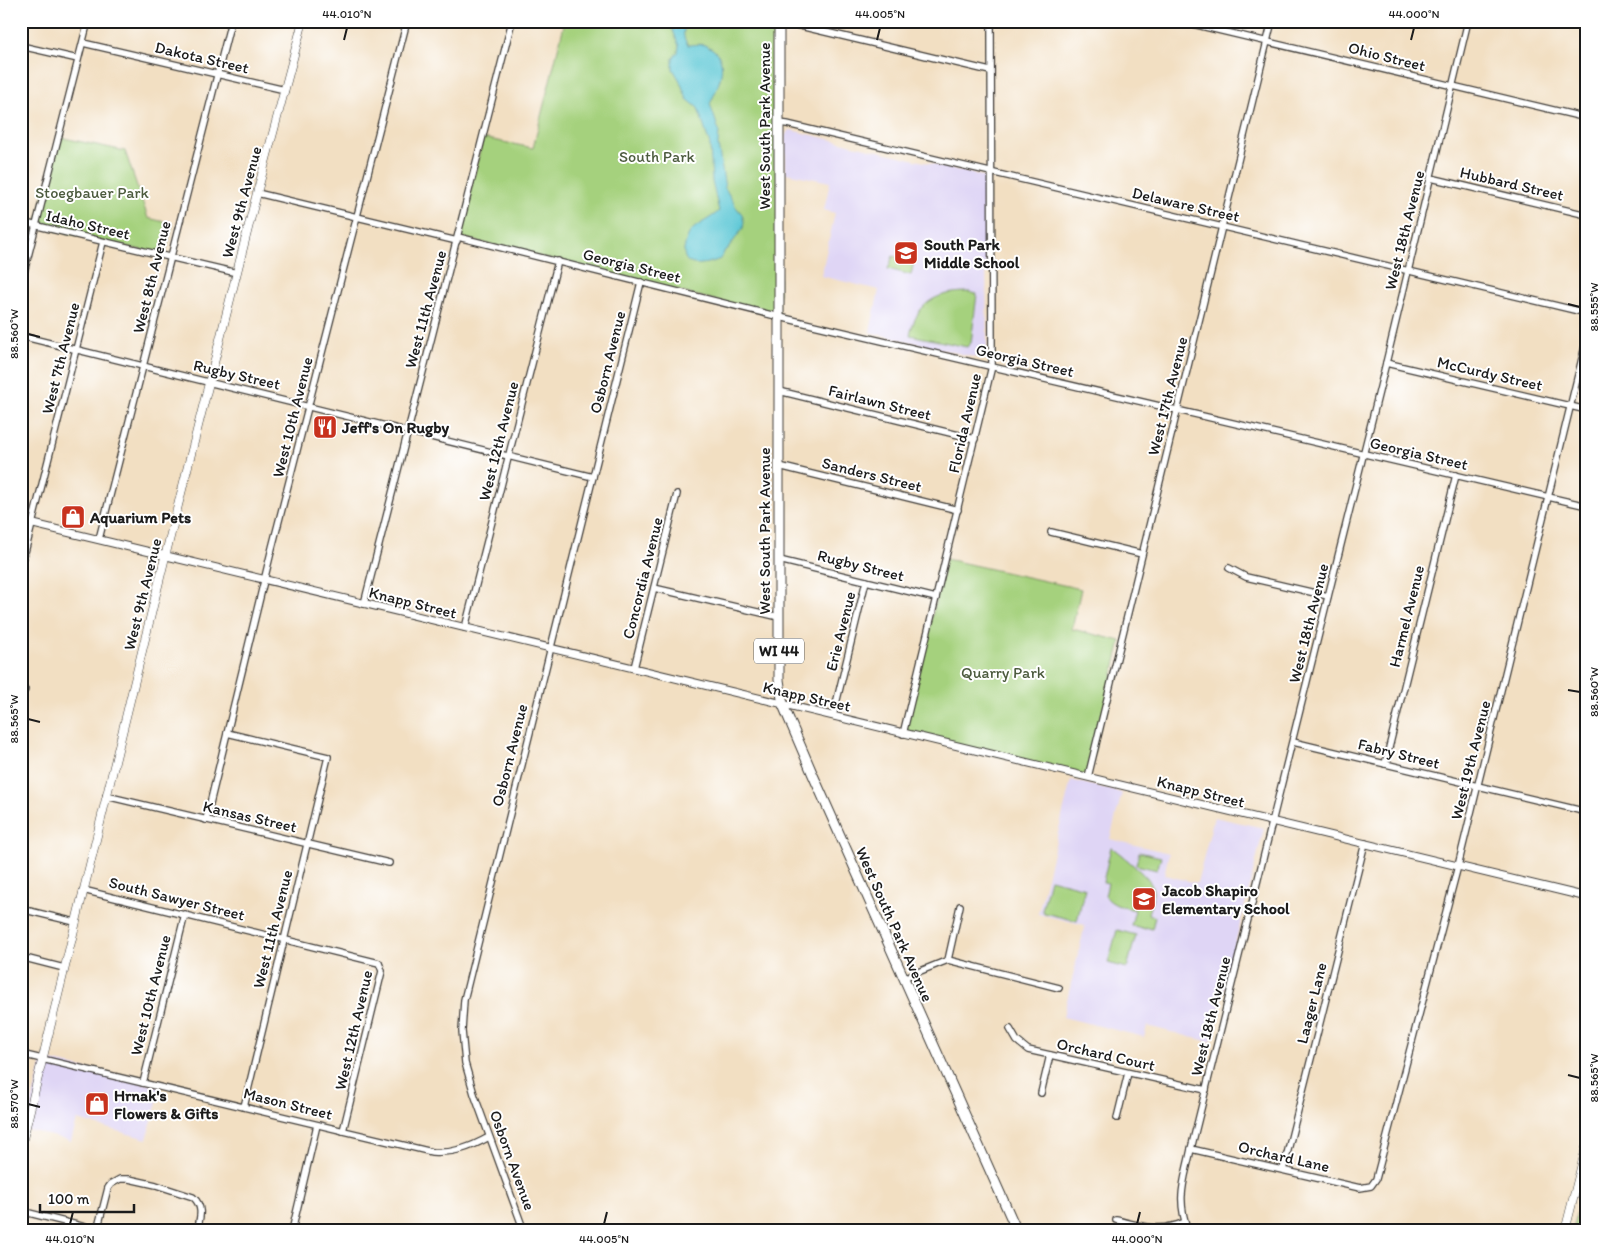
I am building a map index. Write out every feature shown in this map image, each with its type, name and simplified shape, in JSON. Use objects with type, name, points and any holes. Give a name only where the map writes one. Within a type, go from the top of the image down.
[{"type":"main road","name":"West 9th Avenue","points":[[21,1147],[166,555],[257,193],[303,21]]},
{"type":"main road","name":"West South Park Avenue","points":[[779,21],[779,680],[783,705],[1016,1231]]},
{"type":"main road","points":[[1565,1231],[1587,1144]]},
{"type":"street","points":[[21,284],[88,21]]},
{"type":"street","name":"West 8th Avenue","points":[[99,539],[231,21]]},
{"type":"street","name":"West 10th Avenue","points":[[206,820],[407,21]]},
{"type":"street","name":"West 11th Avenue","points":[[364,604],[512,21]]},
{"type":"street","points":[[779,21],[990,71]]},
{"type":"street","name":"Florida Avenue","points":[[903,734],[992,366],[991,21]]},
{"type":"street","name":"Ohio Street","points":[[1180,21],[1587,118]]},
{"type":"street","name":"West 17th Avenue","points":[[1088,777],[1272,21]]},
{"type":"street","name":"West 18th Avenue","points":[[1188,1231],[1180,1199],[1191,1149],[1364,454],[1468,21]]},
{"type":"street","name":"Dakota Street","points":[[83,43],[286,90]]},
{"type":"street","points":[[21,46],[78,59]]},
{"type":"street","name":"Delaware Street","points":[[779,123],[1587,313]]},
{"type":"street","name":"Hubbard Street","points":[[1431,178],[1587,215]]},
{"type":"street","name":"Georgia Street","points":[[257,193],[558,261],[779,316],[1587,506]]},
{"type":"street","name":"Idaho Street","points":[[21,222],[237,273]]},
{"type":"street","name":"West 7th Avenue","points":[[21,568],[103,242]]},
{"type":"street","name":"West 12th Avenue","points":[[465,628],[558,261]]},
{"type":"street","name":"Osborn Avenue","points":[[524,1231],[489,1137],[465,1063],[462,1031],[464,1000],[641,282]]},
{"type":"street","name":"Rugby Street","points":[[21,336],[592,477]]},
{"type":"street","name":"West 19th Avenue","points":[[1371,1186],[1376,1179],[1458,866],[1587,338]]},
{"type":"street","name":"McCurdy Street","points":[[1386,363],[1587,410]]},
{"type":"street","name":"Fairlawn Street","points":[[779,391],[975,439]]},
{"type":"street","name":"Sanders Street","points":[[779,466],[958,510]]},
{"type":"street","name":"Harmel Avenue","points":[[1385,764],[1456,475]]},
{"type":"street","name":"Concordia Avenue","points":[[634,668],[677,494]]},
{"type":"street","name":"Knapp Street","points":[[21,521],[1587,897]]},
{"type":"street","points":[[1051,532],[1142,554]]},
{"type":"street","name":"Rugby Street","points":[[779,560],[936,598]]},
{"type":"street","points":[[1229,568],[1246,577],[1328,596]]},
{"type":"street","name":"Erie Avenue","points":[[833,716],[866,580]]},
{"type":"street","points":[[654,588],[779,617]]},
{"type":"street","name":"West 11th Avenue","points":[[227,734],[328,757],[244,1107]]},
{"type":"street","name":"Fabry Street","points":[[1293,742],[1587,812]]},
{"type":"street","name":"Kansas Street","points":[[106,796],[389,863]]},
{"type":"street","name":"Laager Lane","points":[[1283,1170],[1365,843]]},
{"type":"street","name":"South Sawyer Street","points":[[83,890],[377,961],[381,964]]},
{"type":"street","points":[[948,960],[960,906]]},
{"type":"street","points":[[21,909],[75,922]]},
{"type":"street","name":"West 10th Avenue","points":[[143,1082],[185,914]]},
{"type":"street","points":[[21,957],[64,968]]},
{"type":"street","points":[[903,978],[948,960],[1059,988]]},
{"type":"street","name":"West 12th Avenue","points":[[343,1130],[382,971],[381,964]]},
{"type":"street","name":"Orchard Court","points":[[1010,1029],[1023,1047],[1050,1055],[1206,1090]]},
{"type":"street","name":"Mason Street","points":[[21,1054],[432,1152],[442,1153],[461,1149],[489,1137]]},
{"type":"street","points":[[1040,1093],[1050,1055]]},
{"type":"street","points":[[1117,1118],[1128,1073]]},
{"type":"street","points":[[292,1231],[318,1125]]},
{"type":"street","name":"Orchard Lane","points":[[1191,1149],[1360,1188],[1371,1186]]},
{"type":"street","points":[[21,1211],[97,1230],[108,1188],[115,1181],[129,1179],[193,1197],[201,1209],[197,1231]]},
{"type":"street","points":[[1116,1220],[1160,1229],[1185,1222]]},
{"type":"shaded area","name":"South Park Middle School","points":[[791,130],[985,178],[987,355],[985,358],[982,359],[870,332],[879,290],[821,276],[835,213],[824,210],[830,182],[786,173],[785,136]]},
{"type":"shaded area","name":"Jacob Shapiro Elementary School","points":[[1071,780],[1122,793],[1110,839],[1169,853],[1164,875],[1197,883],[1214,817],[1264,828],[1211,1042],[1147,1026],[1144,1037],[1063,1017],[1085,925],[1038,914]]},
{"type":"shaded area","points":[[43,1059],[161,1087],[147,1139],[77,1120],[71,1141],[25,1129]]},
{"type":"green space","name":"South Park","points":[[565,21],[779,21],[779,316],[459,237],[483,138],[533,148]]},
{"type":"green space","name":"Stoegbauer Park","points":[[59,137],[125,151],[148,218],[173,224],[163,255],[36,226]]},
{"type":"green space","points":[[893,256],[914,261],[911,275],[888,269]]},
{"type":"green space","points":[[969,292],[977,294],[971,343],[967,347],[910,335],[918,314],[930,301],[947,294]]},
{"type":"green space","name":"Quarry Park","points":[[946,559],[1081,589],[1072,629],[1121,641],[1088,777],[903,734]]},
{"type":"green space","points":[[1111,847],[1151,884],[1153,895],[1148,914],[1155,917],[1152,929],[1131,925],[1135,910],[1115,904],[1105,896],[1108,883],[1103,882]]},
{"type":"green space","points":[[1139,852],[1161,857],[1157,870],[1136,865]]},
{"type":"green space","points":[[1050,879],[1085,888],[1077,921],[1044,913],[1042,910]]},
{"type":"green space","points":[[1117,930],[1136,935],[1127,968],[1108,963]]},
{"type":"green space","points":[[1587,1196],[1587,1231],[1572,1231],[1580,1198]]},
{"type":"water","points":[[666,21],[689,21],[684,33],[688,45],[700,44],[707,46],[720,57],[721,73],[717,89],[710,104],[719,131],[718,145],[725,188],[742,214],[744,222],[743,228],[727,250],[725,250],[721,259],[704,264],[692,264],[685,257],[684,250],[691,231],[719,211],[712,181],[710,145],[698,108],[687,99],[673,69],[673,58],[678,52],[679,46],[671,25]]},
{"type":"place","name":"South Park Middle School","points":[[906,253]]},
{"type":"place","name":"Jeff's On Rugby","points":[[325,427]]},
{"type":"place","name":"Aquarium Pets","points":[[73,517]]},
{"type":"place","name":"Jacob Shapiro Elementary School","points":[[1144,899]]},
{"type":"place","name":"Hrnak's Flowers & Gifts","points":[[97,1104]]}]
